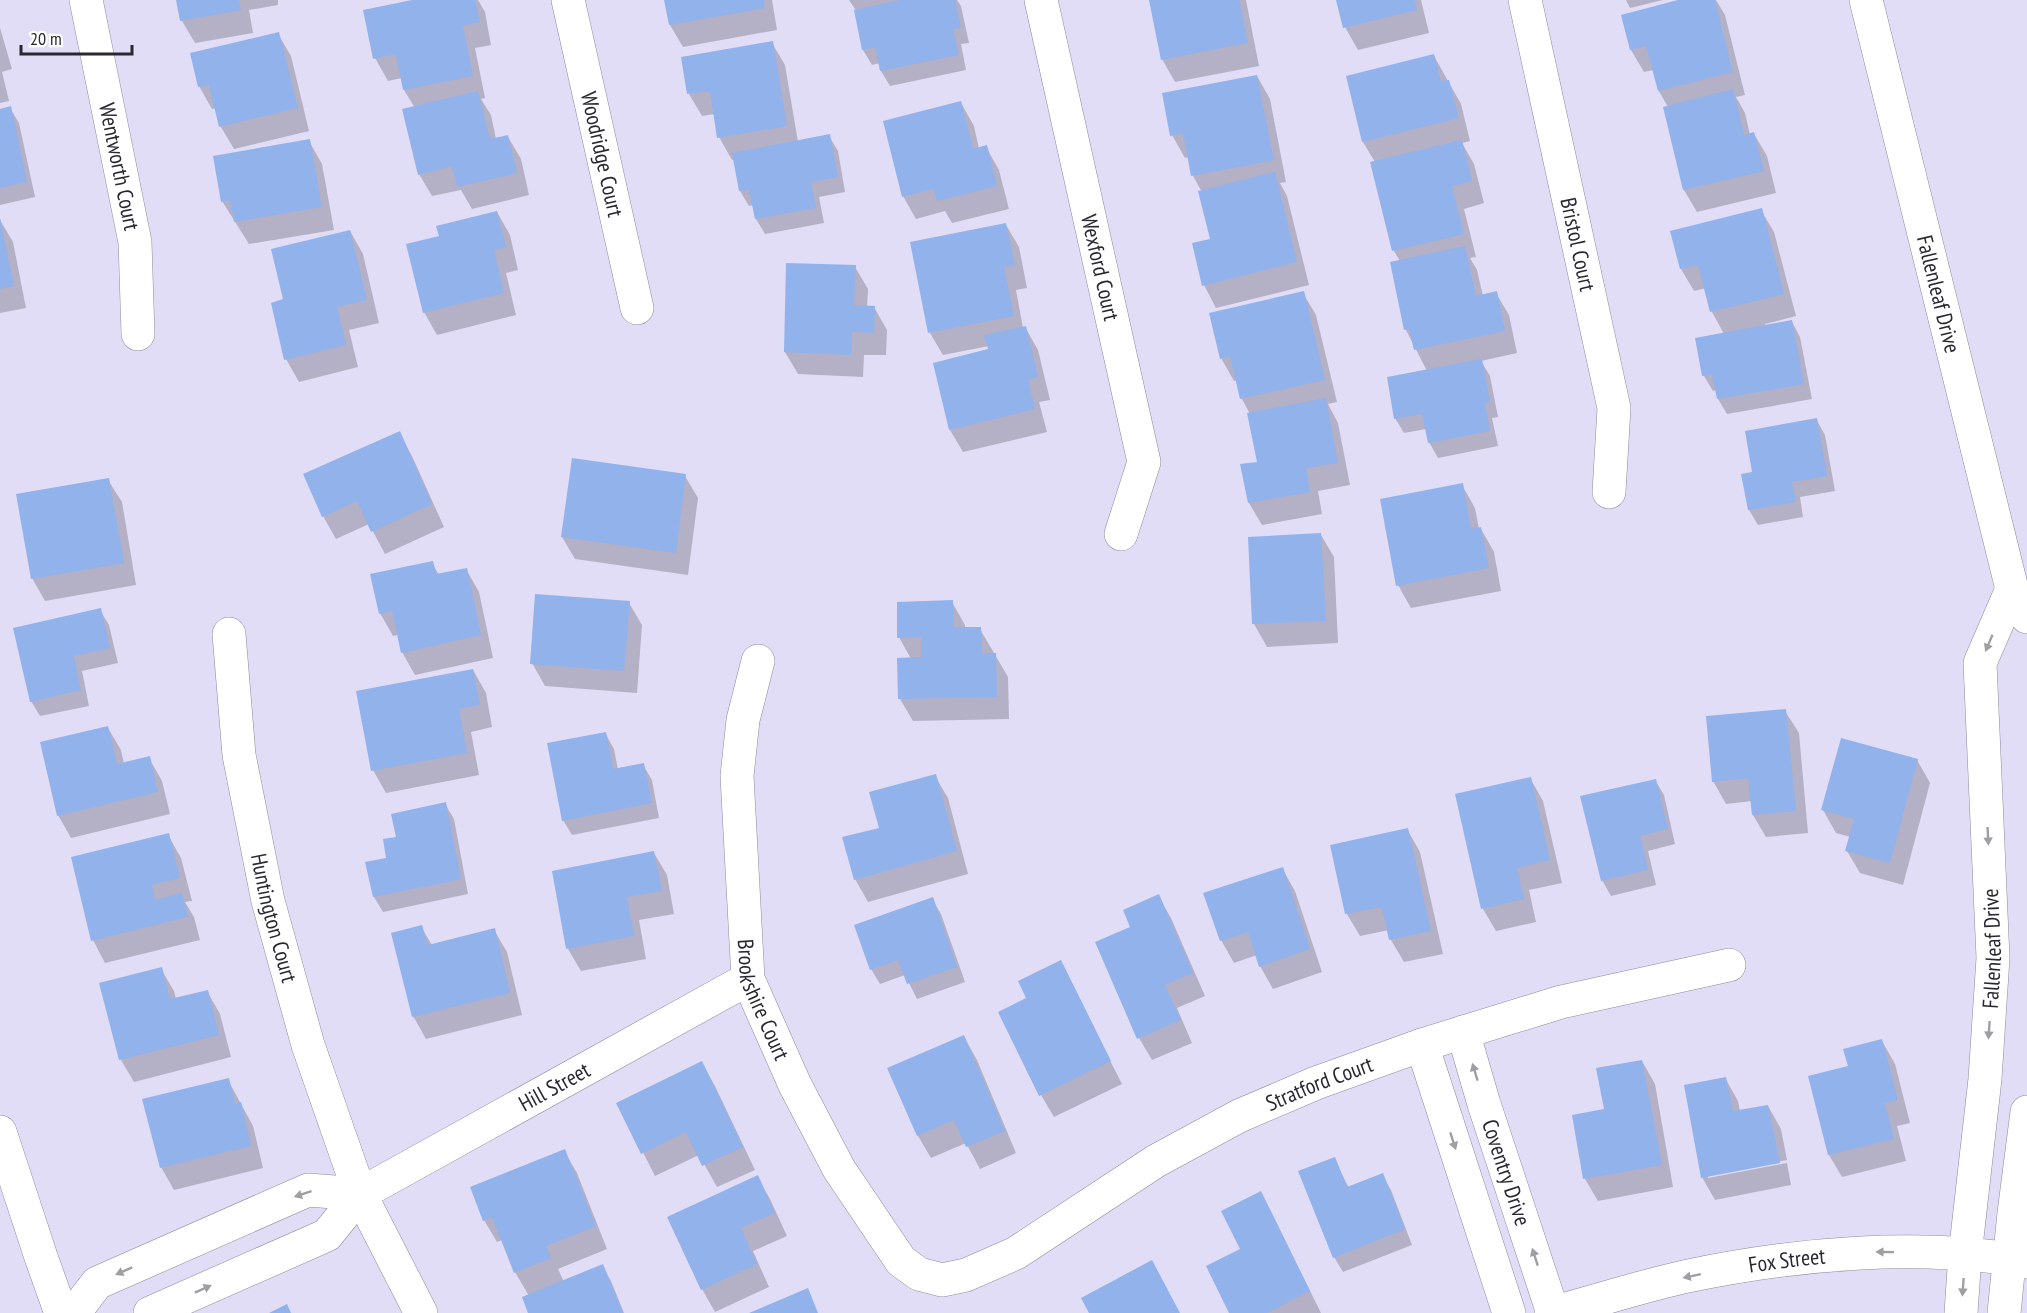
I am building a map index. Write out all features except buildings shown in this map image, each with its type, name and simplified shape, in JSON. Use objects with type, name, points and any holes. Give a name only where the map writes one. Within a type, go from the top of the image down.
[{"type":"street","name":"Wentworth Court","points":[[86,0],[135,242],[138,334]]},
{"type":"street","name":"Woodridge Court","points":[[568,0],[637,308]]},
{"type":"street","name":"Wexford Court","points":[[1041,0],[1144,462],[1121,534]]},
{"type":"street","name":"Bristol Court","points":[[1525,0],[1614,408],[1609,492]]},
{"type":"street","name":"Fallenleaf Drive","points":[[1866,0],[2019,603],[1980,663],[1994,958],[1985,1079],[1965,1255],[1961,1313]]},
{"type":"street","name":"Huntington Court","points":[[229,634],[239,755],[268,902],[308,1045],[360,1194],[421,1313]]},
{"type":"street","name":"Brookshire Court","points":[[758,661],[743,720],[737,776],[748,979],[795,1085],[839,1169],[901,1261],[919,1274],[942,1280]]},
{"type":"street","name":"Stratford Court","points":[[942,1280],[966,1275],[1016,1253],[1156,1161],[1239,1116],[1316,1083],[1422,1045],[1561,1002],[1729,965]]},
{"type":"street","name":"Hill Street","points":[[150,1313],[327,1235],[360,1194],[748,979]]},
{"type":"street","name":"Coventry Drive","points":[[1463,1032],[1552,1313]]},
{"type":"street","name":"Coventry Drive","points":[[1422,1045],[1509,1313]]},
{"type":"street","points":[[2004,1313],[2018,1261],[2027,1112]]},
{"type":"street","points":[[0,1132],[37,1247],[62,1313]]},
{"type":"street","points":[[74,1313],[97,1283],[308,1190],[360,1194]]},
{"type":"street","name":"Fox Street","points":[[1552,1313],[1687,1276],[1760,1263],[1878,1252],[1965,1255],[2018,1261]]}]
